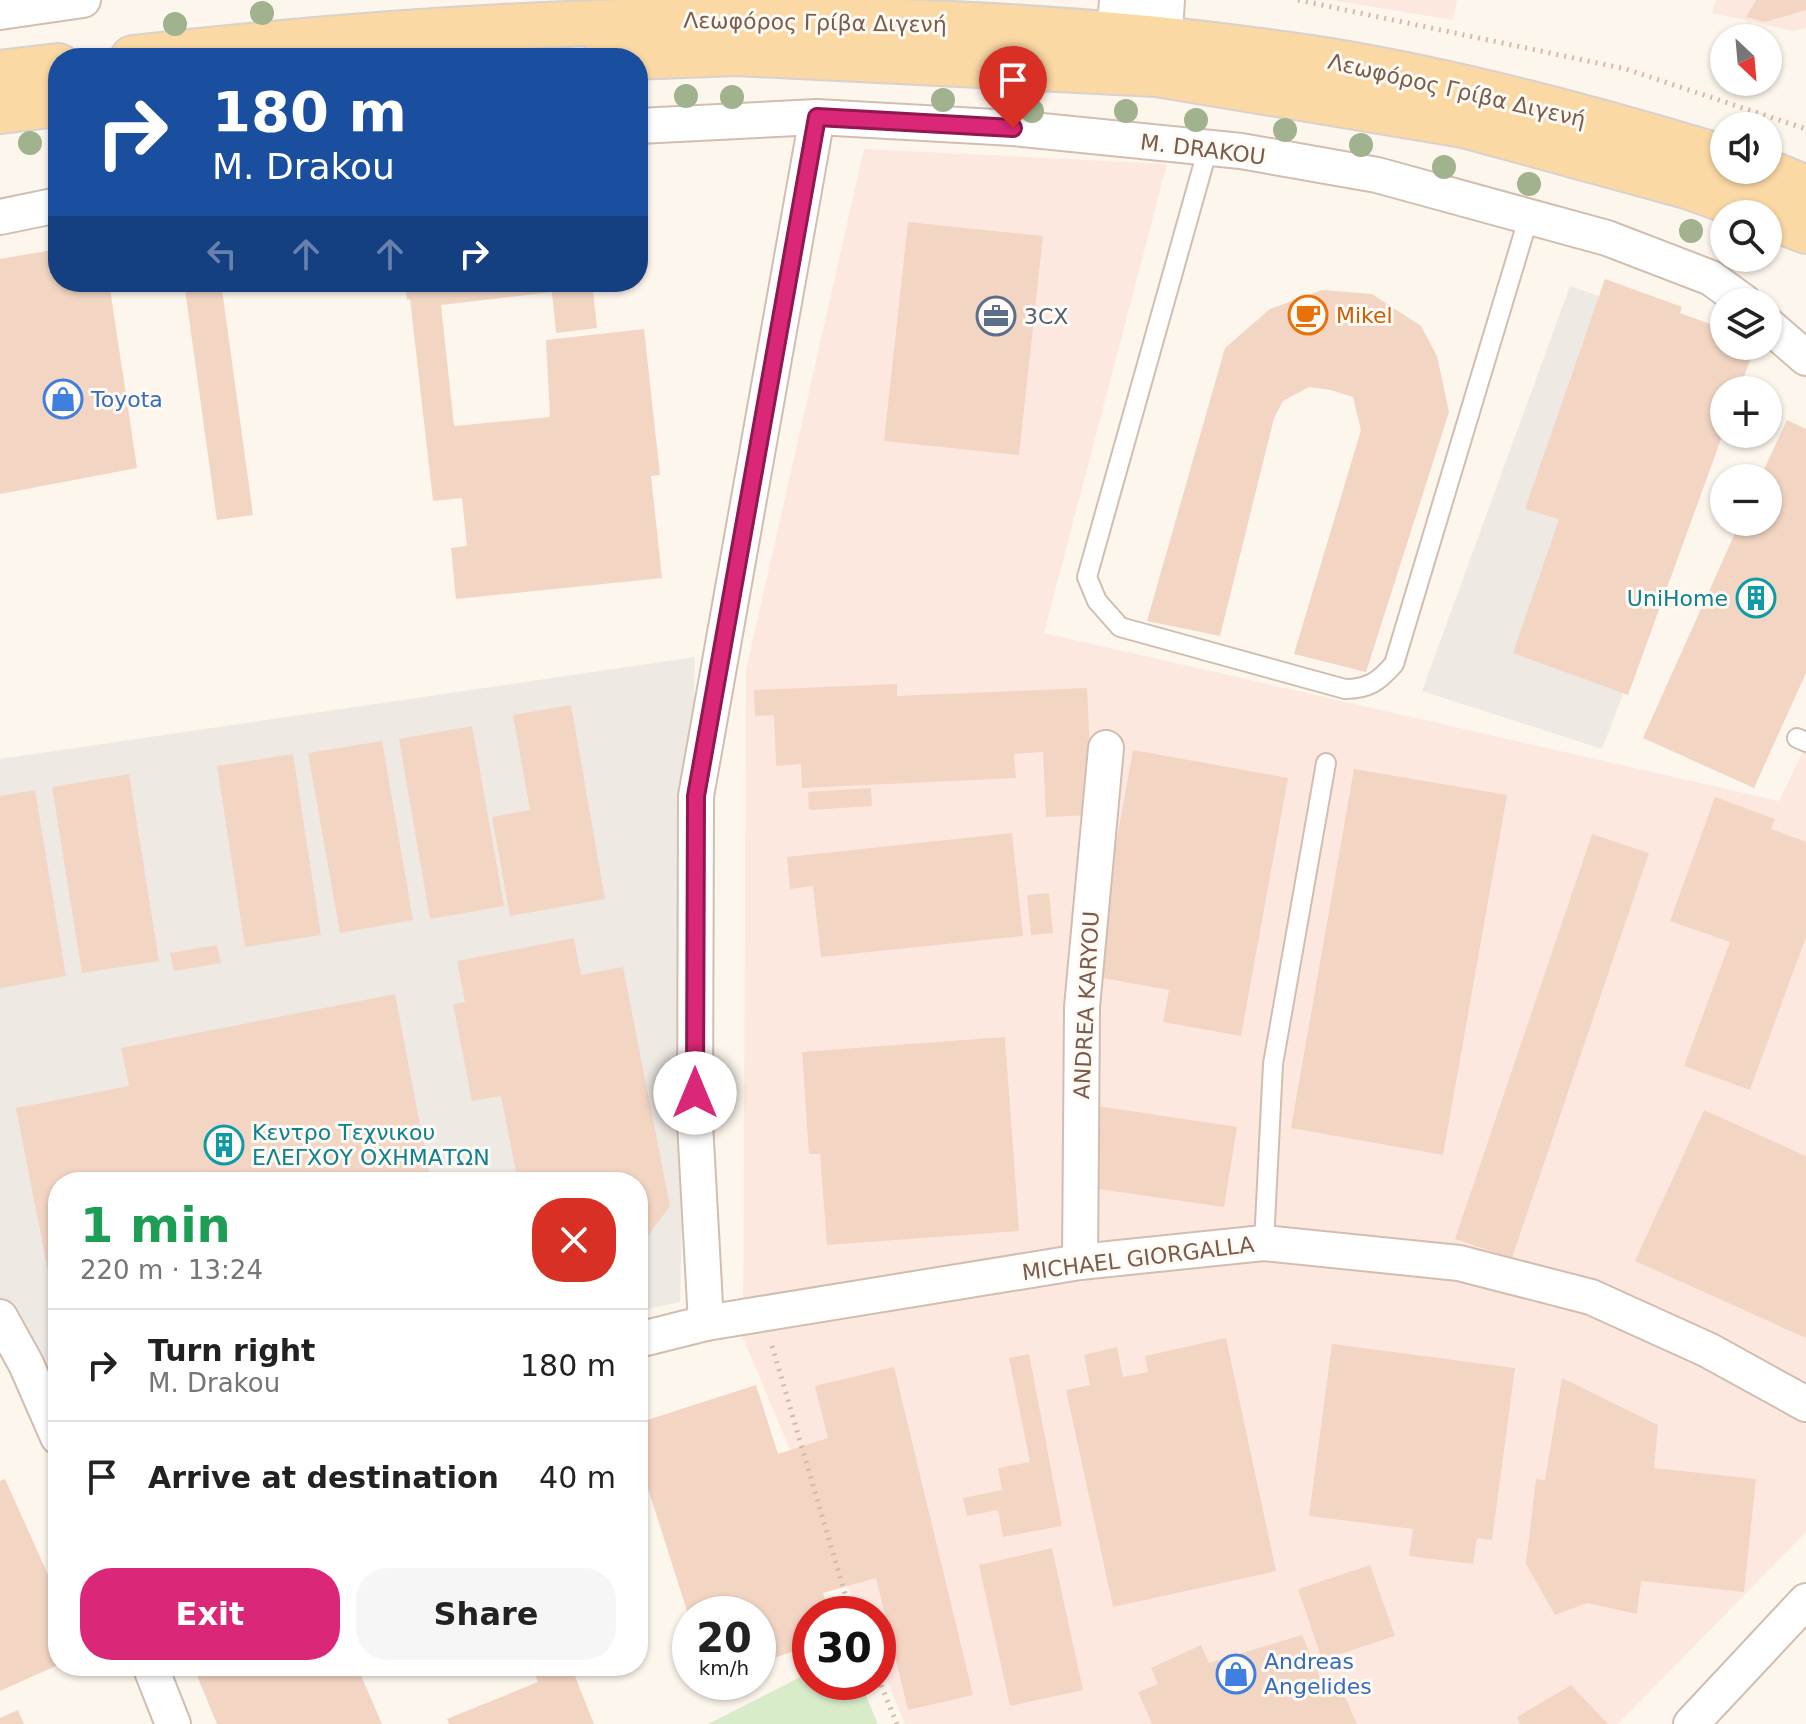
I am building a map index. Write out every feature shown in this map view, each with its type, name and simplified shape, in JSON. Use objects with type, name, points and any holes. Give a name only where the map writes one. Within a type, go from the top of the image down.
[{"type":"main road","points":[[990,26],[1052,0]]},
{"type":"main road","name":"Λεωφόρος Γρίβα Διγενή","points":[[221,48],[522,24],[736,18],[990,26],[1140,36],[1326,60],[1581,117],[1710,154]]},
{"type":"main road","name":"Λεωφόρος Γρίβα Διγενή","points":[[648,56],[1140,36],[1687,186],[1779,188],[1806,231]]},
{"type":"main road","points":[[0,73],[48,67]]},
{"type":"main road","points":[[0,111],[48,105]]},
{"type":"street","points":[[0,12],[83,0]]},
{"type":"street","points":[[706,1323],[695,1123],[696,796],[817,117]]},
{"type":"street","name":"M. DRAKOU","points":[[648,125],[817,117],[1013,128],[1208,148],[1377,175],[1529,216],[1607,238],[1711,278],[1725,288]]},
{"type":"street","points":[[0,217],[48,207]]},
{"type":"street","points":[[1782,337],[1806,358]]},
{"type":"street","name":"ANDREA KARYOU","points":[[1080,1262],[1082,1007],[1106,748]]},
{"type":"street","name":"MICHAEL GIORGALLA","points":[[648,1338],[706,1323],[1080,1262],[1264,1243],[1459,1263],[1591,1297],[1708,1350],[1806,1404]]},
{"type":"street","points":[[0,1317],[26,1364],[48,1414]]},
{"type":"street","points":[[1691,1724],[1806,1601]]},
{"type":"street","points":[[154,1676],[173,1724]]},
{"type":"lane","points":[[1208,148],[1087,577],[1097,601],[1120,627],[1345,689],[1361,689],[1378,682],[1394,664],[1529,216]]},
{"type":"lane","points":[[1264,1243],[1273,1064],[1326,763]]},
{"type":"path","points":[[1298,0],[1626,69],[1806,129]]},
{"type":"path","points":[[762,1314],[846,1596]]},
{"type":"path","points":[[887,1700],[897,1724]]},
{"type":"shaded area","points":[[1331,0],[1457,0],[1453,20]]},
{"type":"shaded area","points":[[1716,0],[1806,0],[1806,28],[1793,31],[1782,29],[1782,24],[1762,24],[1712,13]]},
{"type":"shaded area","points":[[864,149],[1167,164],[1044,633],[1779,801],[1806,745],[1806,1532],[1618,1724],[905,1724],[895,1700],[896,1596],[851,1596],[743,1338],[746,670]]},
{"type":"shaded area","points":[[1570,286],[1710,335],[1710,360],[1751,360],[1744,376],[1710,376],[1710,448],[1717,448],[1602,749],[1422,691]]},
{"type":"shaded area","points":[[695,657],[680,1302],[648,1309],[648,1172],[48,1172],[48,1388],[0,1334],[0,759]]},
{"type":"green space","points":[[792,1681],[792,1700],[868,1700],[878,1724],[708,1724],[755,1700],[776,1700],[776,1689]]},
{"type":"building","points":[[1756,0],[1806,0],[1806,10],[1765,22],[1746,17]]},
{"type":"building","points":[[908,222],[1043,236],[1019,455],[884,441]]},
{"type":"building","name":"Toyota","points":[[48,251],[48,292],[111,292],[137,468],[0,494],[0,259]]},
{"type":"building","points":[[1605,279],[1682,307],[1680,313],[1710,324],[1710,360],[1750,360],[1744,376],[1710,376],[1710,448],[1718,448],[1628,695],[1513,653],[1559,519],[1525,509]]},
{"type":"building","points":[[1322,290],[1372,294],[1421,326],[1437,356],[1449,412],[1366,672],[1294,654],[1361,430],[1353,397],[1331,390],[1309,387],[1283,401],[1274,418],[1220,636],[1147,621],[1225,348],[1270,309]]},
{"type":"building","points":[[185,292],[222,292],[253,515],[217,520]]},
{"type":"building","points":[[406,292],[552,292],[441,305],[454,426],[550,417],[546,340],[644,329],[660,475],[651,476],[662,578],[456,599],[451,548],[467,546],[462,498],[433,501],[410,299],[407,300]]},
{"type":"building","points":[[552,292],[593,292],[597,328],[556,333]]},
{"type":"building","name":"UniHome","points":[[1787,420],[1806,429],[1806,673],[1754,788],[1643,738],[1734,536],[1782,536],[1782,464],[1767,464],[1774,448],[1782,448],[1782,431]]},
{"type":"building","points":[[897,684],[897,696],[1087,688],[1093,815],[1046,817],[1043,752],[1014,754],[1016,778],[802,788],[801,764],[776,766],[774,715],[755,716],[754,690]]},
{"type":"building","points":[[571,705],[605,899],[510,916],[492,817],[530,810],[513,715]]},
{"type":"building","points":[[472,726],[504,906],[430,919],[399,739]]},
{"type":"building","points":[[382,741],[413,920],[340,933],[308,753]]},
{"type":"building","points":[[1133,750],[1288,778],[1241,1036],[1163,1022],[1169,990],[1092,976]]},
{"type":"building","points":[[293,754],[321,935],[245,947],[217,766]]},
{"type":"building","points":[[1354,769],[1507,795],[1443,1155],[1291,1128]]},
{"type":"building","points":[[129,774],[159,961],[82,973],[52,787]]},
{"type":"building","points":[[871,788],[872,806],[809,810],[808,792]]},
{"type":"building","points":[[35,790],[66,976],[0,988],[0,796]]},
{"type":"building","points":[[1715,797],[1775,819],[1771,829],[1806,842],[1806,937],[1750,1090],[1684,1066],[1730,942],[1670,921]]},
{"type":"building","points":[[1012,833],[1023,936],[821,957],[813,886],[790,889],[787,857]]},
{"type":"building","points":[[1592,834],[1649,853],[1512,1258],[1455,1239]]},
{"type":"building","points":[[1049,893],[1053,933],[1031,935],[1027,895]]},
{"type":"building","points":[[574,938],[581,975],[623,967],[670,1206],[648,1236],[648,1172],[516,1172],[501,1096],[472,1101],[453,1004],[465,1002],[457,961]]},
{"type":"building","points":[[217,945],[221,963],[174,971],[170,953]]},
{"type":"building","name":"Κεντρο Τεχνικου ΕΛΕΓΧΟΥ ΟΧΗΜΑΤΩΝ","points":[[395,994],[429,1172],[48,1172],[48,1271],[16,1108],[129,1086],[121,1048]]},
{"type":"building","points":[[1005,1037],[1019,1231],[827,1245],[820,1154],[809,1154],[802,1052]]},
{"type":"building","points":[[1097,1106],[1237,1127],[1224,1207],[1085,1187]]},
{"type":"building","points":[[1704,1110],[1806,1156],[1806,1338],[1635,1261]]},
{"type":"building","points":[[1226,1338],[1276,1571],[1113,1607],[1066,1390],[1090,1385],[1084,1355],[1117,1347],[1123,1377],[1148,1372],[1145,1356]]},
{"type":"building","points":[[1332,1344],[1515,1368],[1492,1540],[1477,1538],[1473,1564],[1409,1556],[1413,1529],[1309,1516]]},
{"type":"building","points":[[1029,1354],[1062,1526],[1003,1537],[998,1510],[967,1516],[963,1498],[1002,1490],[998,1468],[1030,1462],[1009,1358]]},
{"type":"building","points":[[894,1367],[973,1695],[908,1710],[896,1660],[896,1596],[880,1596],[876,1578],[823,1593],[824,1596],[792,1596],[792,1652],[776,1657],[776,1596],[682,1596],[648,1488],[648,1420],[756,1385],[778,1454],[828,1438],[815,1386]]},
{"type":"building","points":[[1562,1378],[1658,1425],[1654,1468],[1756,1479],[1744,1592],[1641,1581],[1637,1614],[1587,1603],[1555,1615],[1526,1564],[1536,1479],[1545,1480]]},
{"type":"building","points":[[5,1479],[48,1575],[48,1669],[0,1691],[0,1481]]},
{"type":"building","points":[[1052,1548],[1083,1690],[1010,1706],[979,1565]]},
{"type":"building","points":[[1370,1565],[1395,1636],[1322,1660],[1298,1589]]},
{"type":"building","name":"Andreas Angelides","points":[[1302,1635],[1324,1687],[1338,1681],[1357,1724],[1152,1724],[1138,1692],[1158,1684],[1151,1668],[1201,1645],[1209,1663]]},
{"type":"building","points":[[197,1676],[361,1676],[382,1724],[217,1724]]},
{"type":"building","points":[[536,1676],[575,1676],[594,1724],[449,1724],[447,1719],[538,1682]]},
{"type":"building","points":[[1571,1685],[1608,1724],[1520,1724],[1517,1717]]},
{"type":"building","points":[[18,1710],[24,1724],[0,1724],[0,1718]]},
{"type":"place","name":"Mikel","points":[[1308,315]]},
{"type":"place","name":"3CX","points":[[996,316]]},
{"type":"place","name":"Toyota","points":[[63,399]]},
{"type":"place","name":"UniHome","points":[[1756,598]]},
{"type":"place","name":"Κεντρο Τεχνικου ΕΛΕΓΧΟΥ ΟΧΗΜΑΤΩΝ","points":[[224,1145]]},
{"type":"place","name":"Andreas Angelides","points":[[1236,1674]]},
{"type":"route","points":[[695,1093],[696,796],[817,117],[1013,128]]}]
